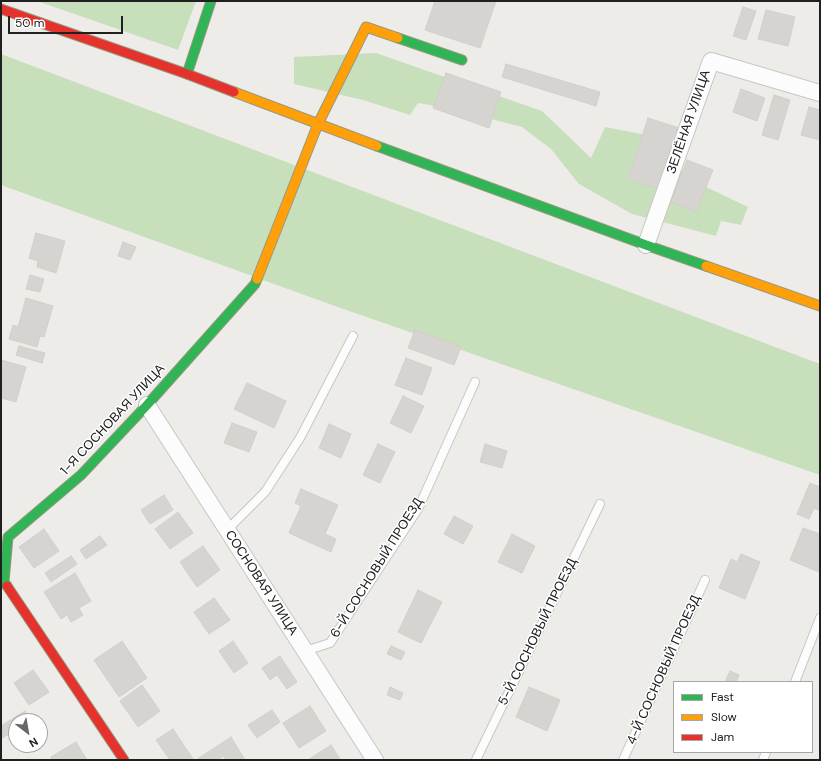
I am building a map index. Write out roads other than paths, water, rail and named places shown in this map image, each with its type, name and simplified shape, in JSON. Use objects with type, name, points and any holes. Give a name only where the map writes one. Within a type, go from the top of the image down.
[{"type":"street","points":[[186,74],[211,1]]},
{"type":"street","points":[[1,9],[186,74],[646,245],[820,306]]},
{"type":"street","name":"1-Я СОСНОВАЯ УЛИЦА","points":[[124,760],[4,582],[8,537],[81,475],[147,405],[255,284],[318,124],[366,27],[462,60]]},
{"type":"street","name":"ЗЕЛЁНАЯ УЛИЦА","points":[[646,245],[711,60],[820,93]]},
{"type":"street","name":"СОСНОВАЯ УЛИЦА","points":[[147,405],[375,760]]},
{"type":"lane","points":[[227,530],[265,492],[269,486],[300,438],[353,336]]},
{"type":"lane","name":"6-Й СОСНОВЫЙ ПРОЕЗД","points":[[305,651],[330,643],[418,508],[475,382]]},
{"type":"lane","name":"5-Й СОСНОВЫЙ ПРОЕЗД","points":[[476,760],[600,504]]},
{"type":"lane","name":"4-Й СОСНОВЫЙ ПРОЕЗД","points":[[623,760],[705,580]]},
{"type":"lane","points":[[795,681],[820,618]]}]
